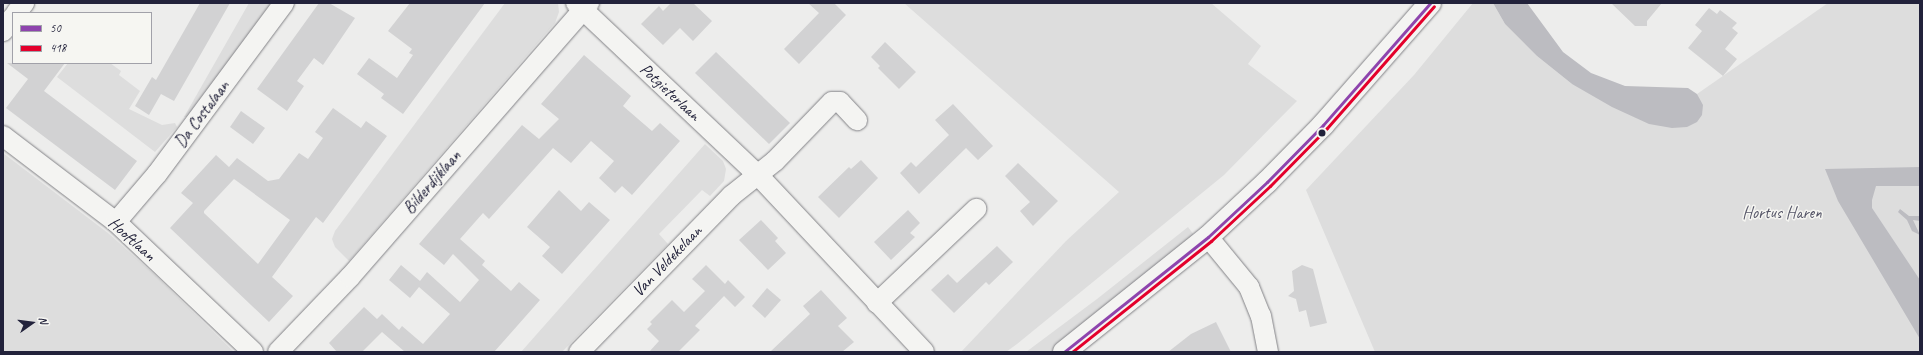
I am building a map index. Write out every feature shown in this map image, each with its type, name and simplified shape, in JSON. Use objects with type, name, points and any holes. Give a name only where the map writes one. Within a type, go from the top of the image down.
[{"type":"main road","points":[[1064,352],[1208,237],[1323,125],[1430,3]]},
{"type":"street","points":[[17,12],[24,3]]},
{"type":"street","name":"Da Costalaan","points":[[116,222],[161,168],[284,3]]},
{"type":"street","name":"Potgieterlaan","points":[[583,5],[757,174],[924,352]]},
{"type":"street","name":"Bilderdijklaan","points":[[278,352],[350,277],[583,5]]},
{"type":"street","points":[[3,31],[12,18]]},
{"type":"street","points":[[757,174],[775,161],[832,102],[840,102],[857,120]]},
{"type":"street","name":"Hooftlaan","points":[[3,136],[116,222],[253,352]]},
{"type":"street","name":"Van Veldekelaan","points":[[579,352],[670,256],[757,174]]},
{"type":"street","points":[[877,303],[976,209]]},
{"type":"street","points":[[1208,237],[1249,287],[1261,316],[1268,352]]},
{"type":"shaded area","points":[[249,3],[271,3],[188,117],[184,117]]},
{"type":"shaded area","points":[[505,3],[558,3],[559,12],[555,23],[349,261],[335,247],[332,239],[335,231]]},
{"type":"shaded area","points":[[904,3],[1211,3],[1261,46],[1248,64],[1297,101],[1224,175],[1017,344],[1006,352],[961,352],[1066,241],[1119,192]]},
{"type":"shaded area","name":"Hortus Haren","points":[[1473,3],[1493,3],[1505,24],[1537,56],[1572,84],[1700,101],[1697,94],[1828,3],[1920,3],[1920,352],[1375,352],[1306,190],[1414,75]]},
{"type":"shaded area","points":[[1493,3],[1527,3],[1563,52],[1591,73],[1625,86],[1688,88],[1697,94],[1703,105],[1702,115],[1697,122],[1687,127],[1672,128],[1649,124],[1612,107],[1572,84],[1537,56],[1505,24]]},
{"type":"shaded area","points":[[67,64],[111,64],[121,71],[119,75],[140,91],[129,109],[162,125],[175,123],[177,127],[155,152],[57,77]]},
{"type":"shaded area","points":[[705,144],[723,161],[726,169],[724,181],[710,196],[702,190],[659,234],[668,244],[562,352],[521,352]]},
{"type":"shaded area","points":[[3,153],[108,233],[155,275],[234,352],[3,352]]},
{"type":"shaded area","points":[[1920,167],[1920,186],[1876,186],[1872,200],[1872,208],[1920,280],[1920,339],[1838,201],[1825,169]]},
{"type":"shaded area","points":[[1900,209],[1909,216],[1920,216],[1920,221],[1913,220],[1920,235],[1912,231],[1907,220],[1898,212]]},
{"type":"shaded area","points":[[1188,227],[1194,235],[1051,352],[1026,352],[1097,299]]},
{"type":"building","points":[[200,3],[230,3],[174,101],[161,94],[149,115],[135,106],[152,77],[156,80]]},
{"type":"building","points":[[319,3],[329,3],[355,18],[323,65],[314,58],[297,81],[304,86],[287,111],[257,89]]},
{"type":"building","points":[[410,3],[485,3],[403,114],[381,98],[384,94],[357,74],[369,58],[397,78],[413,55],[409,53],[412,49],[388,31]]},
{"type":"building","points":[[671,3],[693,3],[712,21],[693,41],[680,28],[663,45],[641,24],[659,6],[663,11]]},
{"type":"building","points":[[808,3],[834,3],[846,15],[799,64],[784,49],[819,13]]},
{"type":"building","points":[[1611,3],[1662,3],[1647,21],[1647,26],[1635,26]]},
{"type":"building","points":[[1709,8],[1717,14],[1720,10],[1737,23],[1732,28],[1738,33],[1725,49],[1737,59],[1723,76],[1688,48],[1702,31],[1695,25]]},
{"type":"building","points":[[885,42],[916,72],[899,89],[878,68],[880,66],[871,57]]},
{"type":"building","points":[[716,52],[790,123],[769,144],[695,73]]},
{"type":"building","points":[[584,55],[631,96],[623,106],[652,131],[660,123],[680,141],[632,195],[622,186],[615,193],[599,178],[614,161],[591,141],[571,163],[553,148],[489,219],[483,213],[460,239],[485,261],[482,265],[511,291],[519,282],[540,300],[494,352],[405,352],[382,332],[362,352],[337,352],[329,343],[364,307],[377,319],[382,314],[399,330],[402,326],[423,344],[450,314],[419,287],[410,298],[389,280],[401,265],[420,281],[427,272],[460,302],[479,280],[453,254],[444,265],[419,244],[522,125],[539,139],[559,119],[541,104]]},
{"type":"building","points":[[7,63],[64,64],[44,91],[137,161],[115,190],[6,108],[28,79]]},
{"type":"building","points":[[953,104],[993,146],[978,160],[966,148],[919,194],[900,173],[911,162],[916,167],[949,135],[935,120]]},
{"type":"building","points":[[333,108],[361,128],[366,121],[387,136],[323,223],[316,217],[272,277],[293,296],[269,322],[170,228],[193,203],[181,193],[216,155],[229,167],[237,158],[268,181],[279,179],[299,153],[308,159],[323,138],[315,132]],"holes":[[[234,179],[290,220],[258,264],[204,213],[204,211]]]},
{"type":"building","points":[[241,111],[265,128],[253,144],[230,127]]},
{"type":"building","points":[[861,160],[878,178],[839,218],[818,197],[849,167],[851,169]]},
{"type":"building","points":[[1018,163],[1058,201],[1033,226],[1020,211],[1030,202],[1005,176]]},
{"type":"building","points":[[559,190],[581,211],[589,202],[610,220],[562,274],[542,256],[550,247],[527,227]]},
{"type":"building","points":[[908,210],[920,223],[910,233],[915,237],[891,260],[874,242]]},
{"type":"building","points":[[761,220],[778,238],[775,241],[786,253],[768,270],[739,240]]},
{"type":"building","points":[[997,246],[1013,262],[989,285],[986,282],[954,313],[931,290],[948,274],[957,283]]},
{"type":"building","points":[[706,265],[725,284],[728,280],[745,297],[735,307],[724,296],[695,326],[700,330],[678,352],[649,352],[659,341],[647,329],[652,324],[650,322],[672,300],[684,312],[705,291],[692,279]]},
{"type":"building","points":[[1302,265],[1313,269],[1327,323],[1310,327],[1306,310],[1299,312],[1296,299],[1288,296],[1294,291],[1292,271]]},
{"type":"building","points":[[767,288],[781,300],[765,318],[752,306]]},
{"type":"building","points":[[821,290],[847,318],[838,326],[854,342],[842,352],[770,352],[810,314],[803,306]]},
{"type":"building","points":[[1216,322],[1231,352],[1168,352],[1191,334]]},
{"type":"transit line","name":"50","points":[[1064,352],[1208,237],[1267,182],[1323,125],[1430,3]]},
{"type":"transit line","name":"418","points":[[1072,352],[1211,241],[1270,186],[1327,128],[1434,6]]}]
